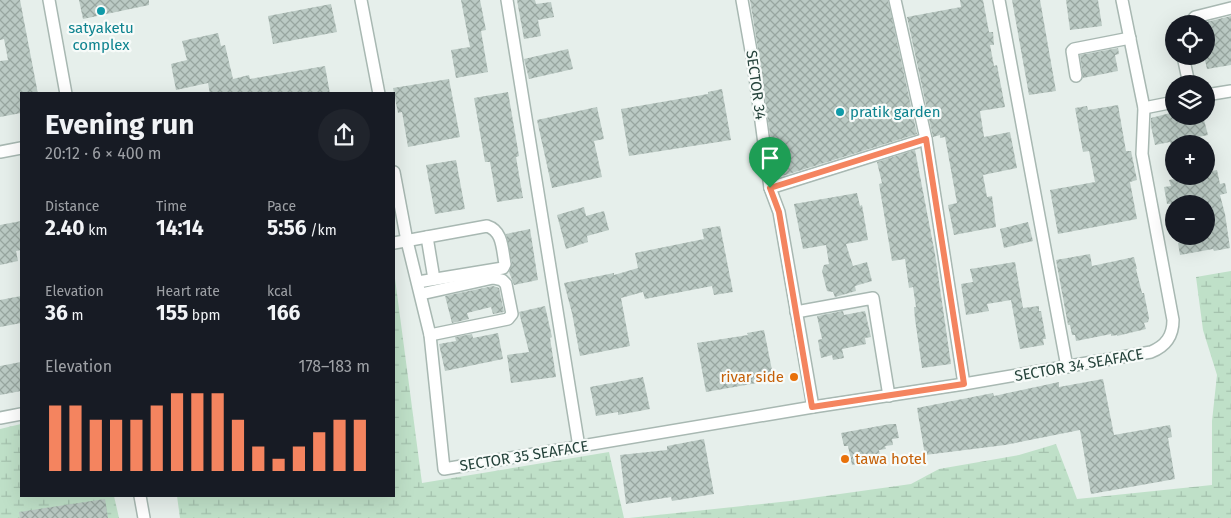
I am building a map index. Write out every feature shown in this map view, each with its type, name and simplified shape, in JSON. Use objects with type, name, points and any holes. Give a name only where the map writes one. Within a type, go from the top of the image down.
[{"type":"street","points":[[49,0],[66,92]]},
{"type":"street","points":[[362,0],[379,92]]},
{"type":"street","points":[[507,0],[579,447]]},
{"type":"street","name":"SECTOR 34","points":[[742,0],[753,62],[770,188],[779,212],[812,407]]},
{"type":"street","points":[[895,0],[926,139],[964,384]]},
{"type":"street","points":[[999,0],[1067,367]]},
{"type":"street","name":"SECTOR 34 SEAFACE","points":[[812,407],[964,384],[1151,352],[1158,349],[1171,336],[1173,320],[1142,154],[1144,108],[1122,0]]},
{"type":"street","points":[[1202,15],[1231,8]]},
{"type":"street","points":[[1076,76],[1072,51],[1074,49],[1130,38]]},
{"type":"street","points":[[1215,94],[1231,91]]},
{"type":"street","points":[[1144,108],[1165,104]]},
{"type":"street","points":[[770,188],[926,139]]},
{"type":"street","points":[[0,152],[20,148]]},
{"type":"street","name":"SECTOR 35 SEAFACE","points":[[395,177],[407,241],[430,335],[444,469],[812,407]]},
{"type":"street","points":[[395,243],[487,226],[494,228],[499,233],[505,264],[502,268],[418,282]]},
{"type":"street","points":[[427,238],[434,279]]},
{"type":"street","points":[[421,294],[493,278],[502,280],[506,284],[512,314],[508,319],[430,335]]},
{"type":"street","points":[[796,312],[873,298],[890,396]]},
{"type":"street","points":[[0,418],[20,414]]},
{"type":"street","points":[[140,497],[144,518]]},
{"type":"green space","points":[[1231,271],[1231,518],[629,518],[790,501],[911,484],[939,469],[1019,455],[1056,444],[1077,499],[1212,485],[1212,421],[1217,375],[1203,330],[1196,277]]},
{"type":"green space","points":[[395,279],[422,483],[609,452],[624,518],[180,518],[177,497],[395,497]]},
{"type":"green space","points":[[20,424],[20,497],[114,497],[119,518],[0,518],[0,429]]},
{"type":"building","points":[[0,0],[20,0],[38,92],[20,92],[20,113],[0,117],[0,61],[8,60],[4,39],[0,40]]},
{"type":"building","name":"satyaketu complex","points":[[79,0],[149,0],[149,5],[83,19]]},
{"type":"building","points":[[461,0],[480,0],[486,30],[481,31],[488,72],[456,78],[451,50],[470,47]]},
{"type":"building","points":[[517,0],[535,0],[536,4],[551,2],[554,17],[538,20],[541,36],[524,39]]},
{"type":"building","name":"pratik garden","points":[[750,0],[888,0],[917,134],[776,178]]},
{"type":"building","points":[[960,0],[983,0],[989,32],[993,32],[994,45],[990,45],[994,66],[997,65],[1005,107],[980,111],[984,137],[1010,132],[1017,168],[983,175],[987,197],[992,196],[996,227],[954,235],[948,205],[957,203],[945,137],[940,138],[940,135],[933,137],[907,17],[961,7]]},
{"type":"building","points":[[1012,0],[1040,0],[1056,91],[1029,95]]},
{"type":"building","points":[[1066,0],[1098,0],[1102,26],[1070,30]]},
{"type":"building","points":[[331,4],[337,32],[273,44],[268,16]]},
{"type":"building","points":[[1231,16],[1231,65],[1207,69],[1206,65],[1215,65],[1215,20]]},
{"type":"building","points":[[218,33],[221,46],[225,45],[233,79],[249,75],[250,79],[325,66],[330,92],[210,92],[208,83],[176,90],[171,64],[187,60],[182,41]]},
{"type":"building","points":[[1118,48],[1119,54],[1115,55],[1118,71],[1083,78],[1080,55]]},
{"type":"building","points":[[568,49],[573,69],[529,79],[524,59]]},
{"type":"building","points":[[449,79],[460,137],[408,147],[402,112],[398,113],[393,88]]},
{"type":"building","points":[[722,89],[731,140],[629,156],[621,109],[708,94],[708,92]]},
{"type":"building","points":[[508,92],[519,156],[516,157],[523,198],[497,202],[490,162],[485,162],[474,98]]},
{"type":"building","points":[[1118,105],[1126,151],[1131,151],[1137,180],[1130,182],[1137,219],[1058,234],[1050,190],[1095,182],[1089,151],[1083,152],[1075,108],[1087,106],[1088,110]]},
{"type":"building","points":[[597,107],[604,139],[594,141],[602,177],[552,188],[537,120]]},
{"type":"building","points":[[1165,114],[1165,125],[1205,125],[1208,135],[1165,135],[1165,143],[1155,145],[1151,118]]},
{"type":"building","points":[[915,150],[935,254],[951,364],[922,368],[915,319],[914,307],[916,307],[913,287],[909,288],[905,259],[892,261],[879,184],[882,183],[877,162]]},
{"type":"building","points":[[456,160],[465,209],[435,214],[426,165]]},
{"type":"building","points":[[1215,170],[1217,170],[1220,184],[1225,183],[1227,193],[1220,195],[1230,248],[1180,255],[1178,245],[1215,245],[1215,195],[1165,195],[1164,187],[1171,185],[1215,185]]},
{"type":"building","points":[[857,193],[860,206],[862,205],[868,240],[846,244],[853,266],[867,262],[872,281],[855,286],[856,291],[835,297],[833,292],[827,291],[822,271],[824,265],[829,264],[826,245],[803,249],[794,204]]},
{"type":"building","points":[[584,207],[586,216],[604,211],[609,230],[587,236],[588,242],[566,249],[557,215]]},
{"type":"building","points":[[20,221],[20,250],[16,251],[18,261],[0,265],[0,225]]},
{"type":"building","points":[[1028,222],[1033,241],[1004,248],[1000,229]]},
{"type":"building","points":[[720,226],[733,292],[714,295],[712,286],[645,299],[643,292],[621,298],[630,346],[580,356],[564,283],[614,273],[614,275],[638,268],[635,253],[704,239],[702,229]]},
{"type":"building","points":[[530,229],[538,280],[514,285],[509,272],[512,263],[506,234]]},
{"type":"building","points":[[1090,254],[1092,266],[1134,257],[1149,318],[1148,322],[1144,323],[1146,329],[1117,336],[1111,336],[1111,334],[1076,341],[1075,335],[1072,335],[1070,325],[1068,325],[1056,260]]},
{"type":"building","points":[[1015,262],[1023,308],[1039,306],[1039,311],[1041,311],[1046,339],[1043,339],[1044,345],[1020,349],[1011,300],[987,304],[989,311],[966,315],[961,284],[973,282],[970,269]]},
{"type":"building","points":[[493,286],[499,288],[504,312],[493,314],[491,307],[467,313],[469,319],[452,323],[445,296]]},
{"type":"building","points":[[20,296],[20,323],[0,327],[0,300]]},
{"type":"building","points":[[545,306],[552,337],[550,338],[556,377],[511,383],[507,355],[529,352],[519,312]]},
{"type":"building","points":[[843,311],[844,315],[865,311],[871,337],[865,338],[866,344],[842,349],[844,358],[833,360],[832,355],[821,358],[818,340],[822,339],[817,316]]},
{"type":"building","points":[[764,330],[774,380],[706,392],[697,343],[748,335],[747,333]]},
{"type":"building","points":[[498,333],[503,359],[445,371],[439,344],[456,341],[455,337],[472,334],[473,338]]},
{"type":"building","points":[[20,362],[20,391],[0,395],[0,366]]},
{"type":"building","points":[[643,377],[650,409],[618,415],[618,412],[596,416],[590,387]]},
{"type":"building","points":[[1103,379],[1114,435],[1170,425],[1172,437],[1168,438],[1175,479],[1091,494],[1080,430],[1005,445],[925,455],[917,408],[993,393],[994,396],[1059,382],[1059,387]]},
{"type":"building","points":[[896,424],[899,438],[892,439],[893,445],[885,446],[886,449],[879,450],[880,455],[869,457],[869,461],[852,465],[848,446],[844,446],[841,433]]},
{"type":"building","points":[[704,439],[714,494],[672,501],[671,497],[626,504],[620,455],[667,450],[667,446]]},
{"type":"building","points":[[105,499],[108,518],[20,518],[19,512]]},
{"type":"place","name":"satyaketu complex","points":[[101,11]]},
{"type":"place","name":"pratik garden","points":[[840,112]]},
{"type":"place","name":"rivar side","points":[[794,377]]},
{"type":"place","name":"tawa hotel","points":[[845,459]]},
{"type":"route","points":[[926,139],[964,384],[812,407],[779,212],[770,188],[926,139]]}]
